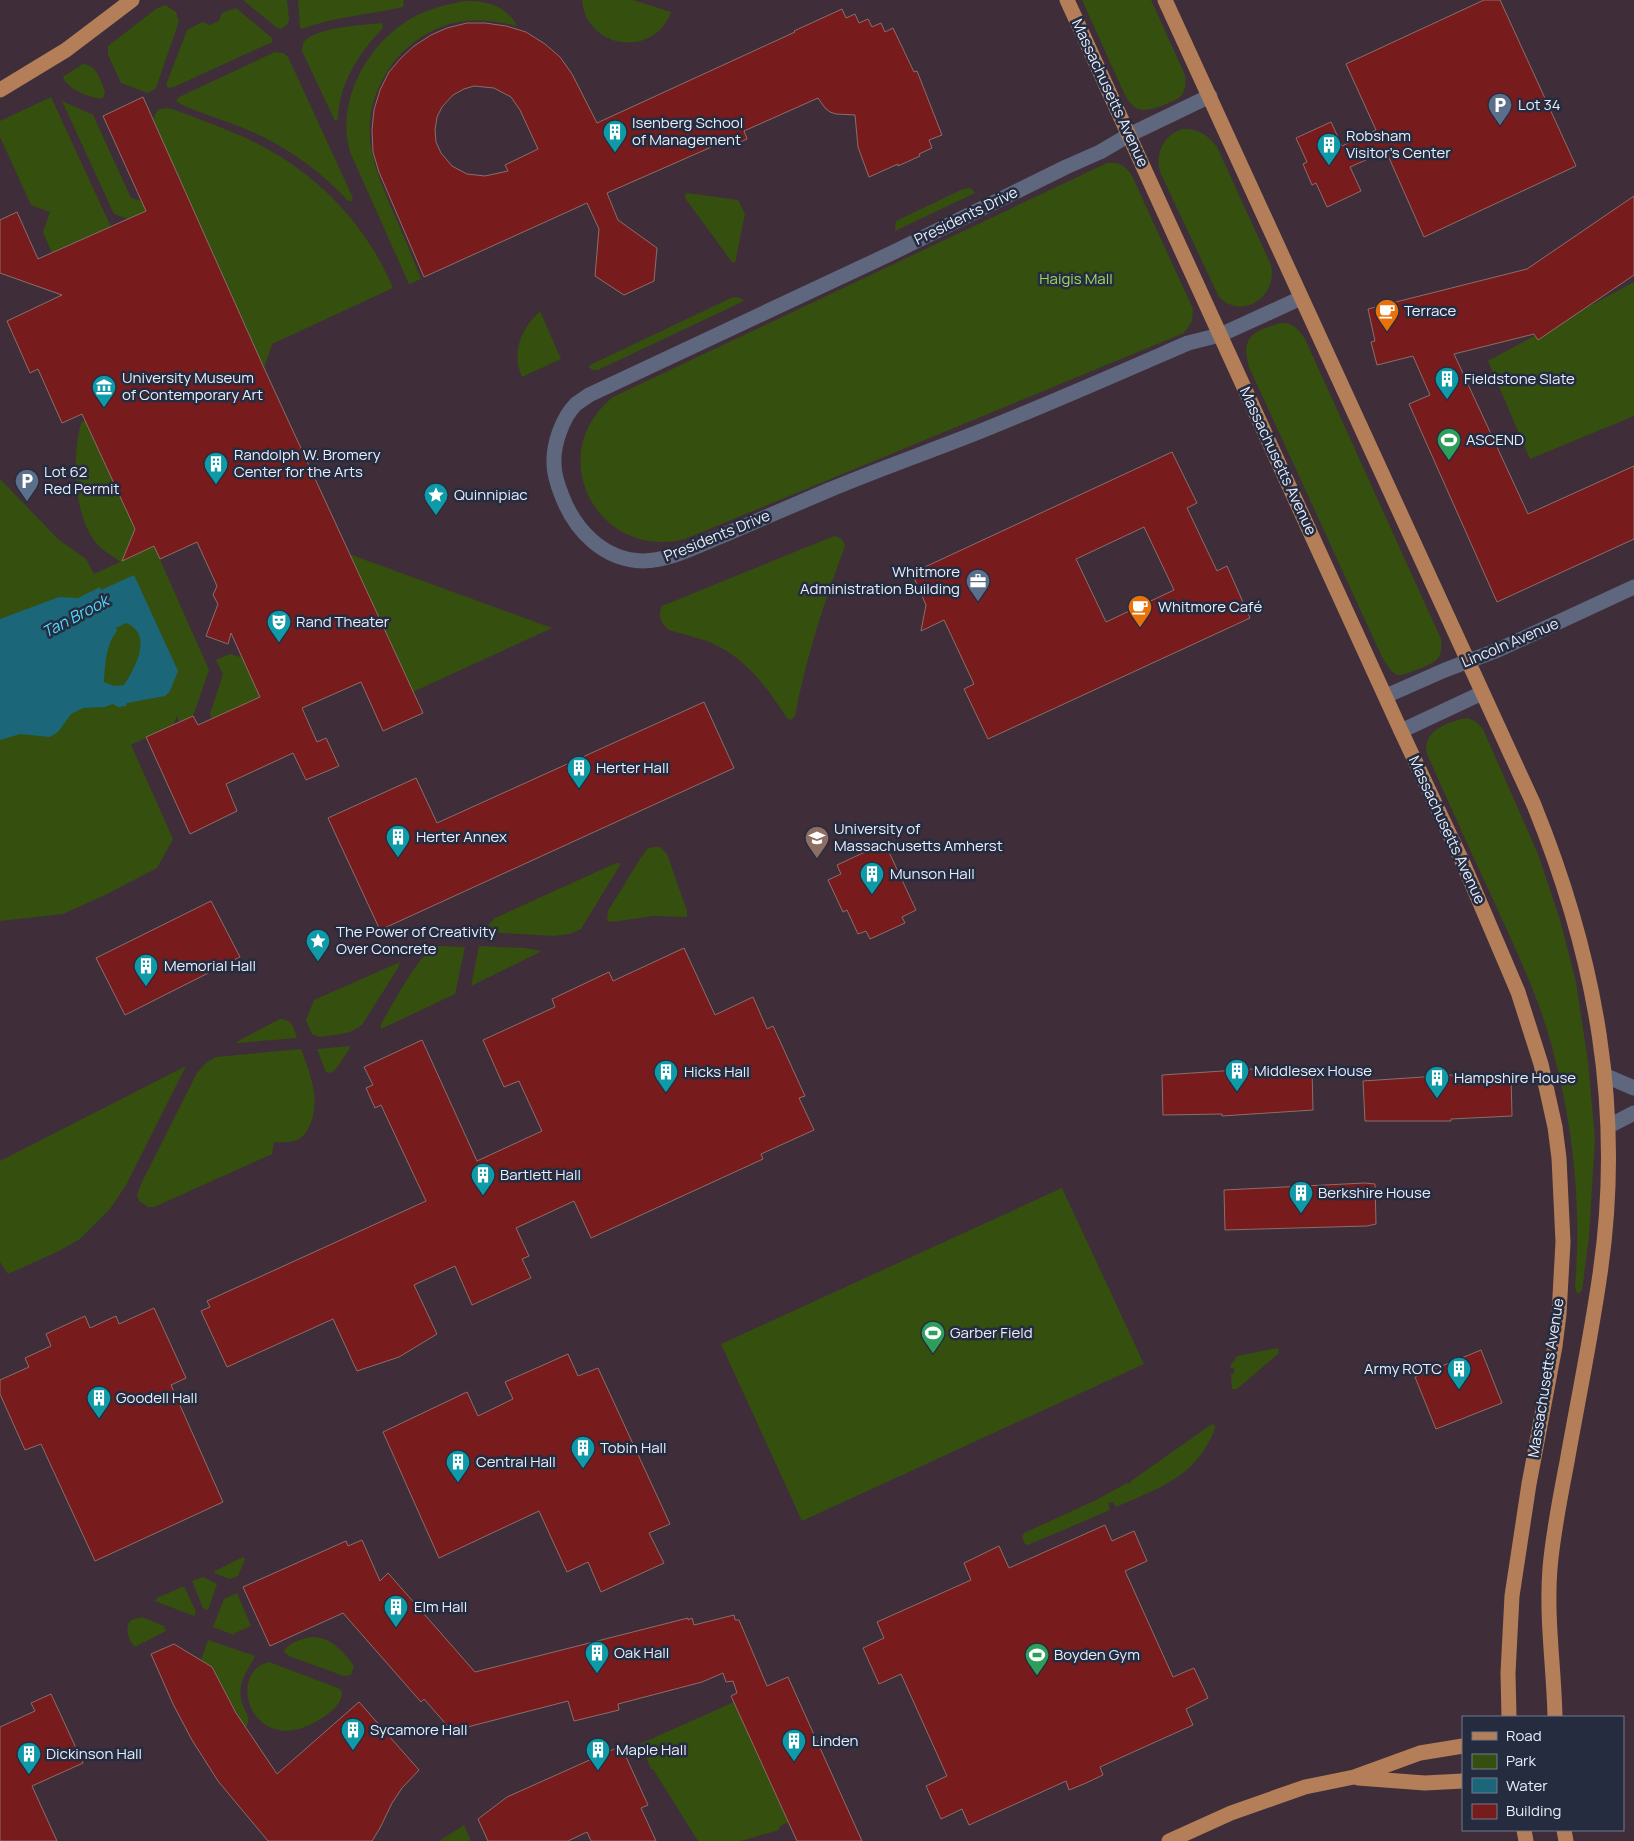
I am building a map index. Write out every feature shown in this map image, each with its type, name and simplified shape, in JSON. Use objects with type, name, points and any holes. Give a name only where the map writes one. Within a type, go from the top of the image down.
[{"type":"main road","points":[[0,90],[66,50],[132,0]]},
{"type":"main road","name":"Massachusetts Avenue","points":[[1067,0],[1463,863],[1518,992],[1541,1064],[1559,1158],[1563,1242],[1559,1314],[1516,1562],[1510,1636],[1509,1716]]},
{"type":"main road","points":[[1165,0],[1534,805],[1568,897],[1586,963],[1599,1027],[1606,1076],[1609,1170],[1605,1237],[1550,1563],[1549,1602],[1555,1716]]},
{"type":"main road","points":[[1169,1841],[1231,1813],[1274,1797],[1305,1787],[1354,1778],[1420,1753],[1462,1746]]},
{"type":"main road","points":[[1354,1778],[1425,1783],[1462,1781]]},
{"type":"street","name":"Presidents Drive","points":[[1210,96],[1129,134],[1100,152],[894,252],[590,395],[576,404],[559,434],[554,464],[555,476],[568,510],[583,533],[602,549],[622,557],[642,561],[660,559],[698,546],[837,487],[982,431],[1188,343],[1220,335],[1302,298]]},
{"type":"street","name":"Lincoln Avenue","points":[[1386,696],[1445,670],[1498,650],[1634,587]]},
{"type":"street","points":[[1401,731],[1482,693]]},
{"type":"street","points":[[1606,1076],[1634,1088]]},
{"type":"street","points":[[1608,1126],[1634,1113]]},
{"type":"shaded area","name":"University of Massachusetts Amherst","points":[[0,0],[1634,0],[1634,1841],[0,1841]]},
{"type":"green space","points":[[243,0],[287,0],[289,20],[287,25],[281,29],[276,27]]},
{"type":"green space","points":[[298,0],[404,0],[403,7],[340,18],[302,29],[300,27]]},
{"type":"green space","points":[[582,0],[633,0],[671,12],[662,27],[650,37],[636,42],[622,42],[607,38],[595,29],[586,17]]},
{"type":"green space","points":[[1082,0],[1151,0],[1185,75],[1182,95],[1175,100],[1152,109],[1141,110],[1132,105],[1124,93]]},
{"type":"green space","points":[[465,1],[488,3],[502,9],[513,19],[517,26],[477,20],[453,23],[434,30],[416,41],[401,54],[388,70],[372,106],[370,126],[374,162],[421,279],[409,284],[350,152],[347,134],[347,115],[350,97],[366,63],[390,34],[404,23],[426,11]]},
{"type":"green space","points":[[165,5],[176,12],[179,21],[156,88],[148,93],[121,83],[108,55],[108,46],[156,9]]},
{"type":"green space","points":[[236,8],[272,38],[272,42],[174,87],[168,88],[166,85],[187,30],[202,22],[210,25],[219,21],[222,13]]},
{"type":"green space","points":[[382,23],[383,28],[358,58],[346,81],[339,106],[338,119],[335,121],[302,51],[303,43],[317,33],[328,30]]},
{"type":"green space","points":[[275,52],[283,53],[288,57],[353,198],[351,201],[348,201],[325,178],[299,158],[271,141],[256,133],[176,101],[179,97]]},
{"type":"green space","points":[[83,64],[95,70],[105,91],[103,98],[93,97],[80,92],[65,81],[64,76]]},
{"type":"green space","points":[[51,97],[111,227],[52,253],[43,232],[50,212],[31,205],[0,137],[0,121]]},
{"type":"green space","points":[[62,101],[93,115],[131,198],[142,201],[146,211],[128,219],[114,214]]},
{"type":"green space","points":[[173,109],[254,142],[277,155],[319,185],[354,222],[382,265],[393,288],[272,344],[264,368],[153,120],[157,110]]},
{"type":"green space","points":[[1182,129],[1202,133],[1217,147],[1271,265],[1272,276],[1264,295],[1257,302],[1248,306],[1228,304],[1219,297],[1160,172],[1159,158],[1162,146],[1170,136]]},
{"type":"green space","name":"Haigis Mall","points":[[1107,163],[1122,165],[1132,176],[1193,309],[1192,321],[1184,333],[685,539],[654,542],[627,534],[605,519],[589,498],[581,473],[582,446],[592,420],[613,397]]},
{"type":"green space","points":[[971,188],[975,193],[895,231],[896,221],[963,189]]},
{"type":"green space","points":[[687,193],[738,200],[745,214],[735,263],[732,262],[685,198]]},
{"type":"green space","points":[[1634,282],[1634,416],[1530,459],[1488,361]]},
{"type":"green space","points":[[733,297],[741,298],[744,301],[598,370],[592,370],[589,367],[590,365]]},
{"type":"green space","points":[[540,311],[561,359],[522,377],[518,359],[520,341],[528,325]]},
{"type":"green space","points":[[1281,323],[1295,327],[1305,339],[1441,639],[1441,651],[1437,659],[1417,670],[1406,674],[1395,674],[1382,657],[1249,367],[1246,348],[1252,336],[1263,329]]},
{"type":"green space","points":[[85,420],[135,529],[125,554],[127,559],[154,546],[209,670],[193,716],[179,722],[177,716],[173,725],[131,745],[173,839],[157,868],[63,914],[0,921],[0,479],[58,539],[86,559],[94,574],[120,562],[96,543],[88,531],[79,501],[76,485],[76,452],[81,423]]},
{"type":"green space","points":[[834,536],[841,539],[845,546],[816,630],[795,716],[791,720],[787,718],[762,683],[733,655],[707,641],[669,630],[662,622],[660,613],[662,606]]},
{"type":"green space","points":[[349,554],[552,628],[413,692]]},
{"type":"green space","points":[[243,650],[260,697],[212,719],[210,714],[223,674],[216,660],[230,654],[240,657]]},
{"type":"green space","points":[[1467,718],[1475,721],[1483,729],[1538,854],[1560,920],[1576,982],[1588,1062],[1595,1138],[1589,1236],[1582,1290],[1580,1293],[1577,1293],[1575,1287],[1577,1226],[1574,1166],[1565,1106],[1552,1047],[1540,1008],[1524,970],[1427,754],[1426,746],[1432,733],[1452,722]]},
{"type":"green space","points":[[660,847],[667,854],[687,911],[687,917],[653,916],[612,922],[607,921],[608,911],[640,859],[647,849]]},
{"type":"green space","points":[[616,863],[620,865],[581,929],[570,934],[553,936],[487,932],[489,924],[495,918]]},
{"type":"green space","points":[[437,946],[465,947],[455,994],[381,1029],[381,1024],[415,968],[430,950]]},
{"type":"green space","points":[[479,946],[524,948],[542,951],[471,986]]},
{"type":"green space","points":[[400,962],[362,1025],[342,1034],[319,1037],[312,1034],[306,1020],[314,1000]]},
{"type":"green space","points":[[280,1019],[290,1022],[297,1038],[237,1043],[238,1041]]},
{"type":"green space","points":[[351,1046],[336,1069],[331,1073],[326,1072],[317,1049]]},
{"type":"green space","points":[[301,1049],[311,1077],[314,1096],[313,1115],[310,1125],[303,1136],[291,1142],[274,1142],[272,1154],[154,1207],[148,1207],[139,1201],[137,1195],[141,1184],[197,1073],[207,1062],[216,1057]]},
{"type":"green space","points":[[186,1066],[126,1185],[110,1209],[80,1239],[59,1251],[8,1274],[0,1262],[0,1161]]},
{"type":"green space","name":"Garber Field","points":[[1062,1188],[1144,1364],[802,1521],[721,1344]]},
{"type":"green space","points":[[1277,1348],[1279,1350],[1278,1354],[1237,1389],[1232,1389],[1231,1374],[1234,1374],[1234,1368],[1230,1366],[1237,1356]]},
{"type":"green space","points":[[1212,1424],[1215,1426],[1215,1429],[1207,1446],[1187,1470],[1175,1479],[1116,1507],[1113,1502],[1108,1503],[1110,1510],[1028,1545],[1025,1544],[1022,1536],[1024,1533],[1096,1500],[1127,1483],[1130,1484],[1131,1481]]},
{"type":"green space","points":[[243,1557],[245,1559],[238,1576],[230,1579],[214,1573],[215,1571]]},
{"type":"green space","points":[[203,1577],[217,1584],[207,1610],[203,1608],[192,1581]]},
{"type":"green space","points":[[182,1587],[185,1588],[196,1612],[194,1616],[155,1601],[157,1598]]},
{"type":"green space","points":[[237,1593],[251,1626],[234,1635],[213,1627],[224,1599]]},
{"type":"green space","points":[[142,1617],[164,1626],[166,1631],[135,1647],[130,1641],[127,1630],[131,1620]]},
{"type":"green space","points":[[311,1637],[318,1637],[336,1645],[354,1666],[351,1675],[344,1676],[289,1656],[284,1652],[291,1644]]},
{"type":"green space","points":[[208,1640],[255,1656],[244,1676],[240,1692],[248,1717],[245,1728],[212,1667],[201,1660]]},
{"type":"green space","points":[[269,1662],[338,1688],[342,1691],[341,1699],[333,1710],[322,1718],[298,1729],[278,1730],[263,1723],[253,1711],[248,1696],[249,1681],[256,1669]]},
{"type":"green space","points":[[734,1702],[789,1822],[780,1826],[779,1830],[741,1841],[698,1841],[653,1769],[651,1769],[640,1744]]},
{"type":"green space","points":[[464,1825],[471,1841],[439,1841]]},
{"type":"water","name":"Tan Brook","points":[[134,575],[178,671],[170,691],[165,696],[127,703],[126,706],[118,707],[113,704],[104,707],[83,708],[71,714],[58,732],[50,737],[20,734],[0,740],[0,619],[59,597],[78,598],[100,587],[101,590]],"holes":[[[126,623],[134,628],[139,635],[141,643],[140,652],[133,670],[124,685],[114,686],[104,682],[107,655],[110,642],[117,631],[116,628]]]},
{"type":"building","points":[[1484,0],[1500,0],[1576,166],[1424,237],[1386,151],[1350,167],[1361,191],[1327,207],[1316,183],[1312,185],[1303,164],[1307,162],[1296,138],[1331,122],[1342,146],[1376,130],[1346,64]]},
{"type":"building","name":"Isenberg School of Management","points":[[842,9],[846,18],[855,14],[859,23],[868,19],[872,27],[881,23],[885,32],[893,28],[914,72],[917,71],[942,135],[929,140],[932,148],[919,154],[920,156],[869,177],[858,147],[855,115],[830,112],[818,98],[744,131],[747,139],[728,147],[725,141],[607,193],[618,220],[657,248],[654,281],[624,295],[595,276],[599,229],[587,203],[424,277],[379,172],[373,152],[372,130],[374,110],[380,90],[389,72],[414,46],[431,35],[447,28],[467,23],[506,26],[526,32],[545,44],[560,57],[572,74],[597,123]],"holes":[[[474,86],[494,88],[511,97],[520,110],[538,149],[505,165],[508,171],[485,176],[467,174],[452,166],[441,153],[436,142],[437,117],[442,107],[453,95],[464,89]]]},
{"type":"building","name":"Randolph W. Bromery Center for the Arts","points":[[143,97],[264,368],[423,713],[383,731],[361,682],[302,708],[317,742],[326,738],[339,766],[306,780],[293,753],[226,784],[237,811],[190,834],[146,737],[193,716],[198,725],[260,697],[231,633],[228,644],[206,636],[218,604],[213,595],[217,586],[197,542],[160,559],[154,546],[122,561],[135,529],[82,414],[62,423],[38,369],[30,373],[7,321],[62,295],[0,273],[0,220],[17,212],[38,259],[146,211],[103,116]]},
{"type":"building","name":"Fieldstone Slate","points":[[1634,196],[1634,275],[1538,340],[1534,334],[1454,354],[1528,514],[1634,466],[1634,539],[1497,602],[1409,404],[1430,395],[1413,356],[1377,365],[1371,342],[1375,341],[1368,309],[1527,269]]},
{"type":"building","name":"Whitmore Administration Building","points":[[1172,452],[1197,503],[1187,508],[1217,571],[1227,566],[1250,618],[988,739],[964,689],[974,684],[944,620],[921,631],[926,605],[912,573]],"holes":[[[1144,527],[1174,590],[1106,622],[1076,559]]]},
{"type":"building","points":[[704,702],[734,768],[380,930],[328,818],[416,778],[437,823]]},
{"type":"building","name":"Munson Hall","points":[[878,846],[881,853],[888,850],[916,910],[902,917],[905,923],[870,939],[866,931],[858,934],[847,910],[843,912],[828,880],[841,874],[837,865]]},
{"type":"building","name":"Memorial Hall","points":[[211,901],[240,957],[125,1015],[96,958]]},
{"type":"building","points":[[684,948],[715,1015],[753,997],[767,1029],[773,1026],[805,1096],[799,1098],[814,1130],[761,1154],[763,1159],[591,1238],[574,1201],[516,1228],[529,1256],[522,1259],[531,1278],[472,1305],[455,1266],[414,1285],[437,1334],[399,1357],[357,1371],[333,1319],[227,1367],[201,1311],[210,1307],[207,1301],[426,1201],[381,1105],[375,1108],[366,1088],[373,1085],[364,1067],[422,1040],[477,1161],[542,1131],[519,1081],[504,1087],[483,1040],[555,1007],[552,999],[609,972],[613,981]]},
{"type":"building","name":"Middlesex House","points":[[1253,1069],[1312,1069],[1313,1110],[1222,1116],[1222,1114],[1163,1115],[1162,1075]]},
{"type":"building","name":"Hampshire House","points":[[1453,1075],[1453,1077],[1511,1076],[1512,1116],[1451,1119],[1451,1121],[1365,1121],[1363,1081]]},
{"type":"building","name":"Berkshire House","points":[[1375,1184],[1376,1224],[1367,1226],[1225,1230],[1224,1190]]},
{"type":"building","name":"Goodell Hall","points":[[154,1308],[186,1378],[171,1385],[223,1502],[95,1561],[41,1444],[25,1450],[0,1394],[0,1380],[29,1367],[25,1358],[51,1346],[46,1334],[85,1316],[90,1328],[116,1316],[119,1324]]},
{"type":"building","name":"Army ROTC","points":[[1481,1350],[1502,1403],[1436,1429],[1415,1377]]},
{"type":"building","name":"Tobin Hall","points":[[568,1354],[578,1376],[598,1368],[670,1524],[649,1533],[664,1563],[601,1592],[588,1562],[567,1572],[539,1511],[439,1558],[383,1432],[467,1392],[478,1416],[513,1399],[505,1382]]},
{"type":"building","name":"Boyden Gym","points":[[1105,1525],[1112,1541],[1134,1531],[1147,1561],[1125,1571],[1173,1677],[1194,1668],[1208,1698],[1186,1709],[1193,1725],[1100,1767],[1103,1775],[1069,1790],[1066,1781],[969,1825],[962,1809],[941,1819],[926,1786],[947,1776],[901,1674],[879,1684],[863,1648],[884,1638],[877,1622],[971,1580],[964,1563],[999,1546],[1009,1568]]},
{"type":"building","points":[[362,1540],[380,1581],[388,1573],[475,1672],[688,1618],[688,1620],[692,1618],[694,1625],[734,1615],[735,1620],[739,1620],[767,1686],[788,1677],[862,1841],[797,1841],[731,1696],[737,1693],[733,1681],[726,1682],[723,1673],[702,1682],[618,1704],[619,1710],[574,1721],[568,1701],[452,1731],[424,1699],[421,1702],[343,1613],[270,1646],[243,1587],[346,1541],[348,1546]]},
{"type":"building","name":"Sycamore Hall","points":[[174,1644],[212,1667],[236,1713],[277,1774],[359,1702],[419,1770],[402,1788],[392,1803],[372,1841],[268,1841],[218,1781],[192,1740],[173,1704],[151,1654]]},
{"type":"building","name":"Dickinson Hall","points":[[51,1694],[83,1763],[32,1786],[57,1841],[0,1841],[0,1727],[35,1711],[31,1703]]},
{"type":"building","name":"Maple Hall","points":[[621,1746],[648,1805],[641,1808],[656,1841],[591,1841],[587,1832],[568,1841],[488,1841],[478,1819],[507,1797]]},
{"type":"place","name":"Lot 34","points":[[1500,126]]},
{"type":"place","name":"Isenberg School of Management","points":[[615,153]]},
{"type":"place","name":"Robsham Visitor's Center","points":[[1329,166]]},
{"type":"place","name":"Terrace","points":[[1387,332]]},
{"type":"place","name":"Fieldstone Slate","points":[[1447,400]]},
{"type":"place","name":"University Museum of Contemporary Art","points":[[104,408]]},
{"type":"place","name":"ASCEND","points":[[1449,461]]},
{"type":"place","name":"Randolph W. Bromery Center for the Arts","points":[[216,485]]},
{"type":"place","name":"Lot 62 Red Permit","points":[[27,502]]},
{"type":"place","name":"Quinnipiac","points":[[436,516]]},
{"type":"place","name":"Whitmore Administration Building","points":[[978,602]]},
{"type":"place","name":"Whitmore Café","points":[[1140,628]]},
{"type":"place","name":"Rand Theater","points":[[279,643]]},
{"type":"place","name":"Herter Hall","points":[[579,789]]},
{"type":"place","name":"Herter Annex","points":[[398,858]]},
{"type":"place","name":"University of Massachusetts Amherst","points":[[817,859]]},
{"type":"place","name":"Munson Hall","points":[[872,895]]},
{"type":"place","name":"The Power of Creativity Over Concrete","points":[[318,962]]},
{"type":"place","name":"Memorial Hall","points":[[146,987]]},
{"type":"place","name":"Middlesex House","points":[[1237,1092]]},
{"type":"place","name":"Hicks Hall","points":[[666,1093]]},
{"type":"place","name":"Hampshire House","points":[[1437,1099]]},
{"type":"place","name":"Bartlett Hall","points":[[483,1196]]},
{"type":"place","name":"Berkshire House","points":[[1301,1214]]},
{"type":"place","name":"Garber Field","points":[[933,1354]]},
{"type":"place","name":"Army ROTC","points":[[1459,1390]]},
{"type":"place","name":"Goodell Hall","points":[[99,1419]]},
{"type":"place","name":"Tobin Hall","points":[[583,1469]]},
{"type":"place","name":"Central Hall","points":[[458,1483]]},
{"type":"place","name":"Elm Hall","points":[[396,1628]]},
{"type":"place","name":"Oak Hall","points":[[597,1674]]},
{"type":"place","name":"Boyden Gym","points":[[1037,1676]]},
{"type":"place","name":"Sycamore Hall","points":[[353,1751]]},
{"type":"place","name":"Linden","points":[[794,1762]]},
{"type":"place","name":"Maple Hall","points":[[598,1771]]},
{"type":"place","name":"Dickinson Hall","points":[[29,1775]]}]
